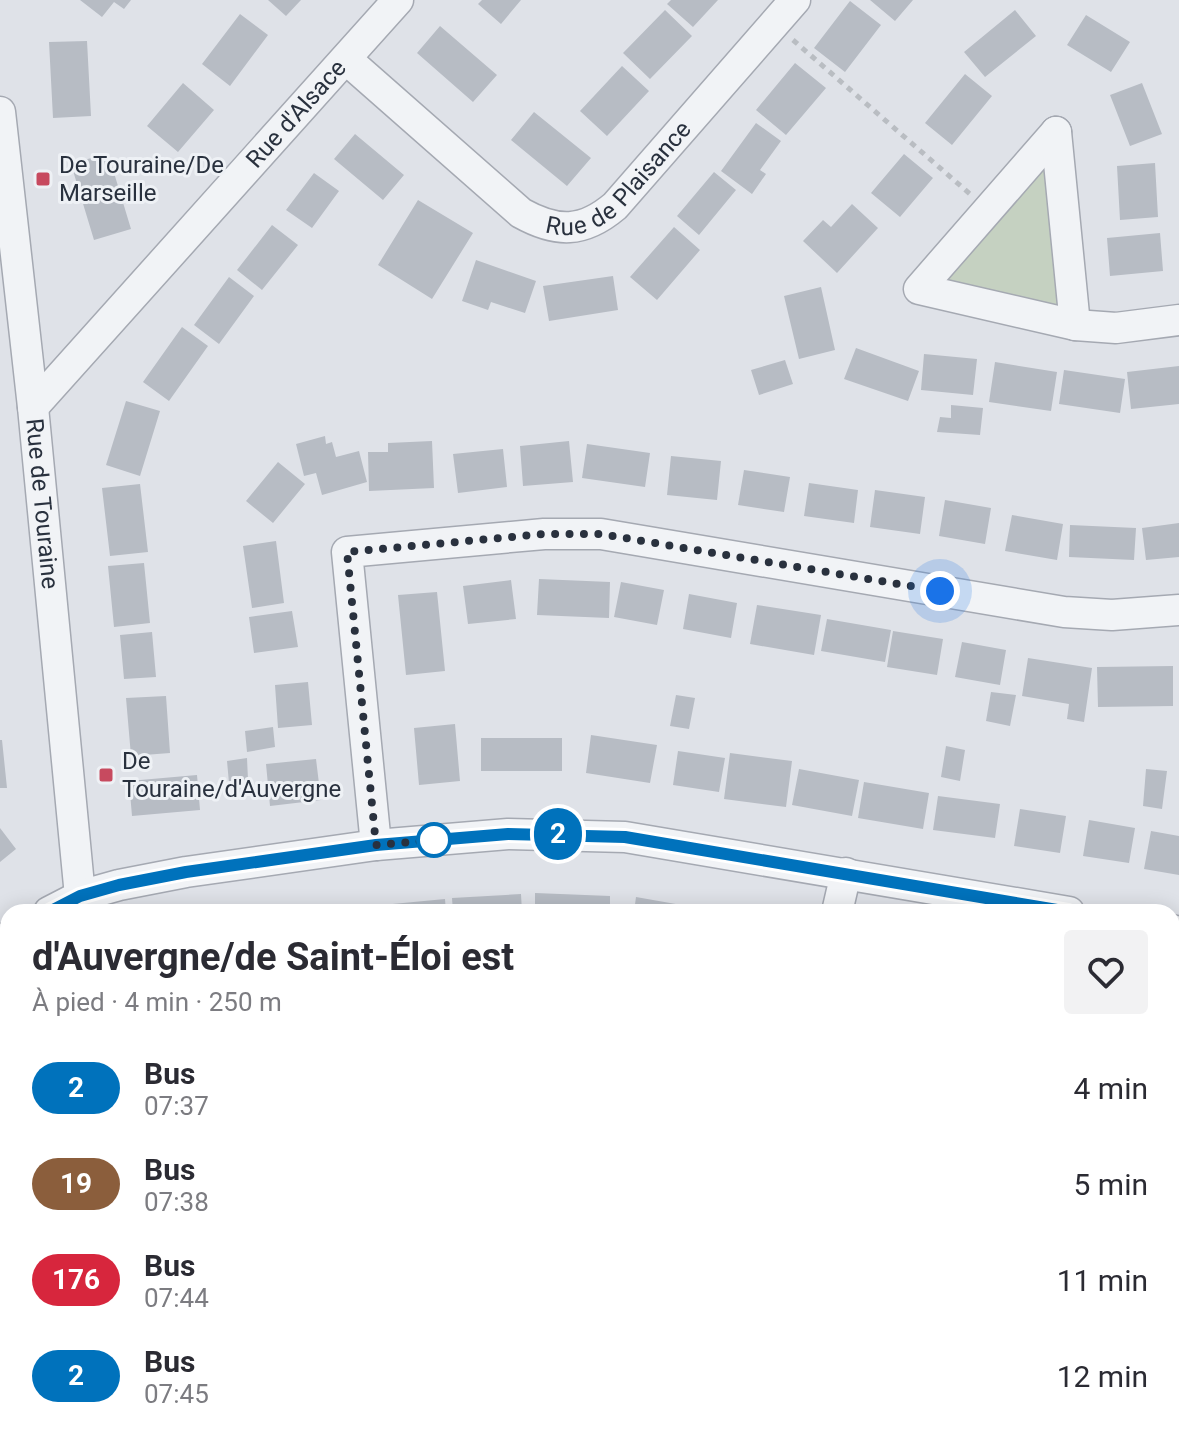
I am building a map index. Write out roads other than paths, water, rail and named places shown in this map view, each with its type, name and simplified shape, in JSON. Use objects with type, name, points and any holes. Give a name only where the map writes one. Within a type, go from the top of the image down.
[{"type":"street","name":"Rue d'Alsace","points":[[33,407],[398,0]]},
{"type":"street","name":"Rue de Plaisance","points":[[346,59],[521,213],[537,222],[568,228],[593,222],[615,206],[795,0]]},
{"type":"street","name":"Rue de Touraine","points":[[0,112],[4,202],[33,407],[80,896]]},
{"type":"street","points":[[1075,325],[1056,132],[919,289],[1075,325],[1116,328],[1179,320]]},
{"type":"street","points":[[376,845],[347,552],[544,534],[601,534],[1064,612],[1112,615],[1179,610]]},
{"type":"street","points":[[64,904],[80,896],[119,885],[174,874],[376,845],[508,834],[613,837],[1023,904]]},
{"type":"street","points":[[839,904],[846,873]]},
{"type":"place","name":"De Touraine/De Marseille","points":[[43,179]]},
{"type":"place","name":"De Touraine/d'Auvergne","points":[[106,775]]}]
